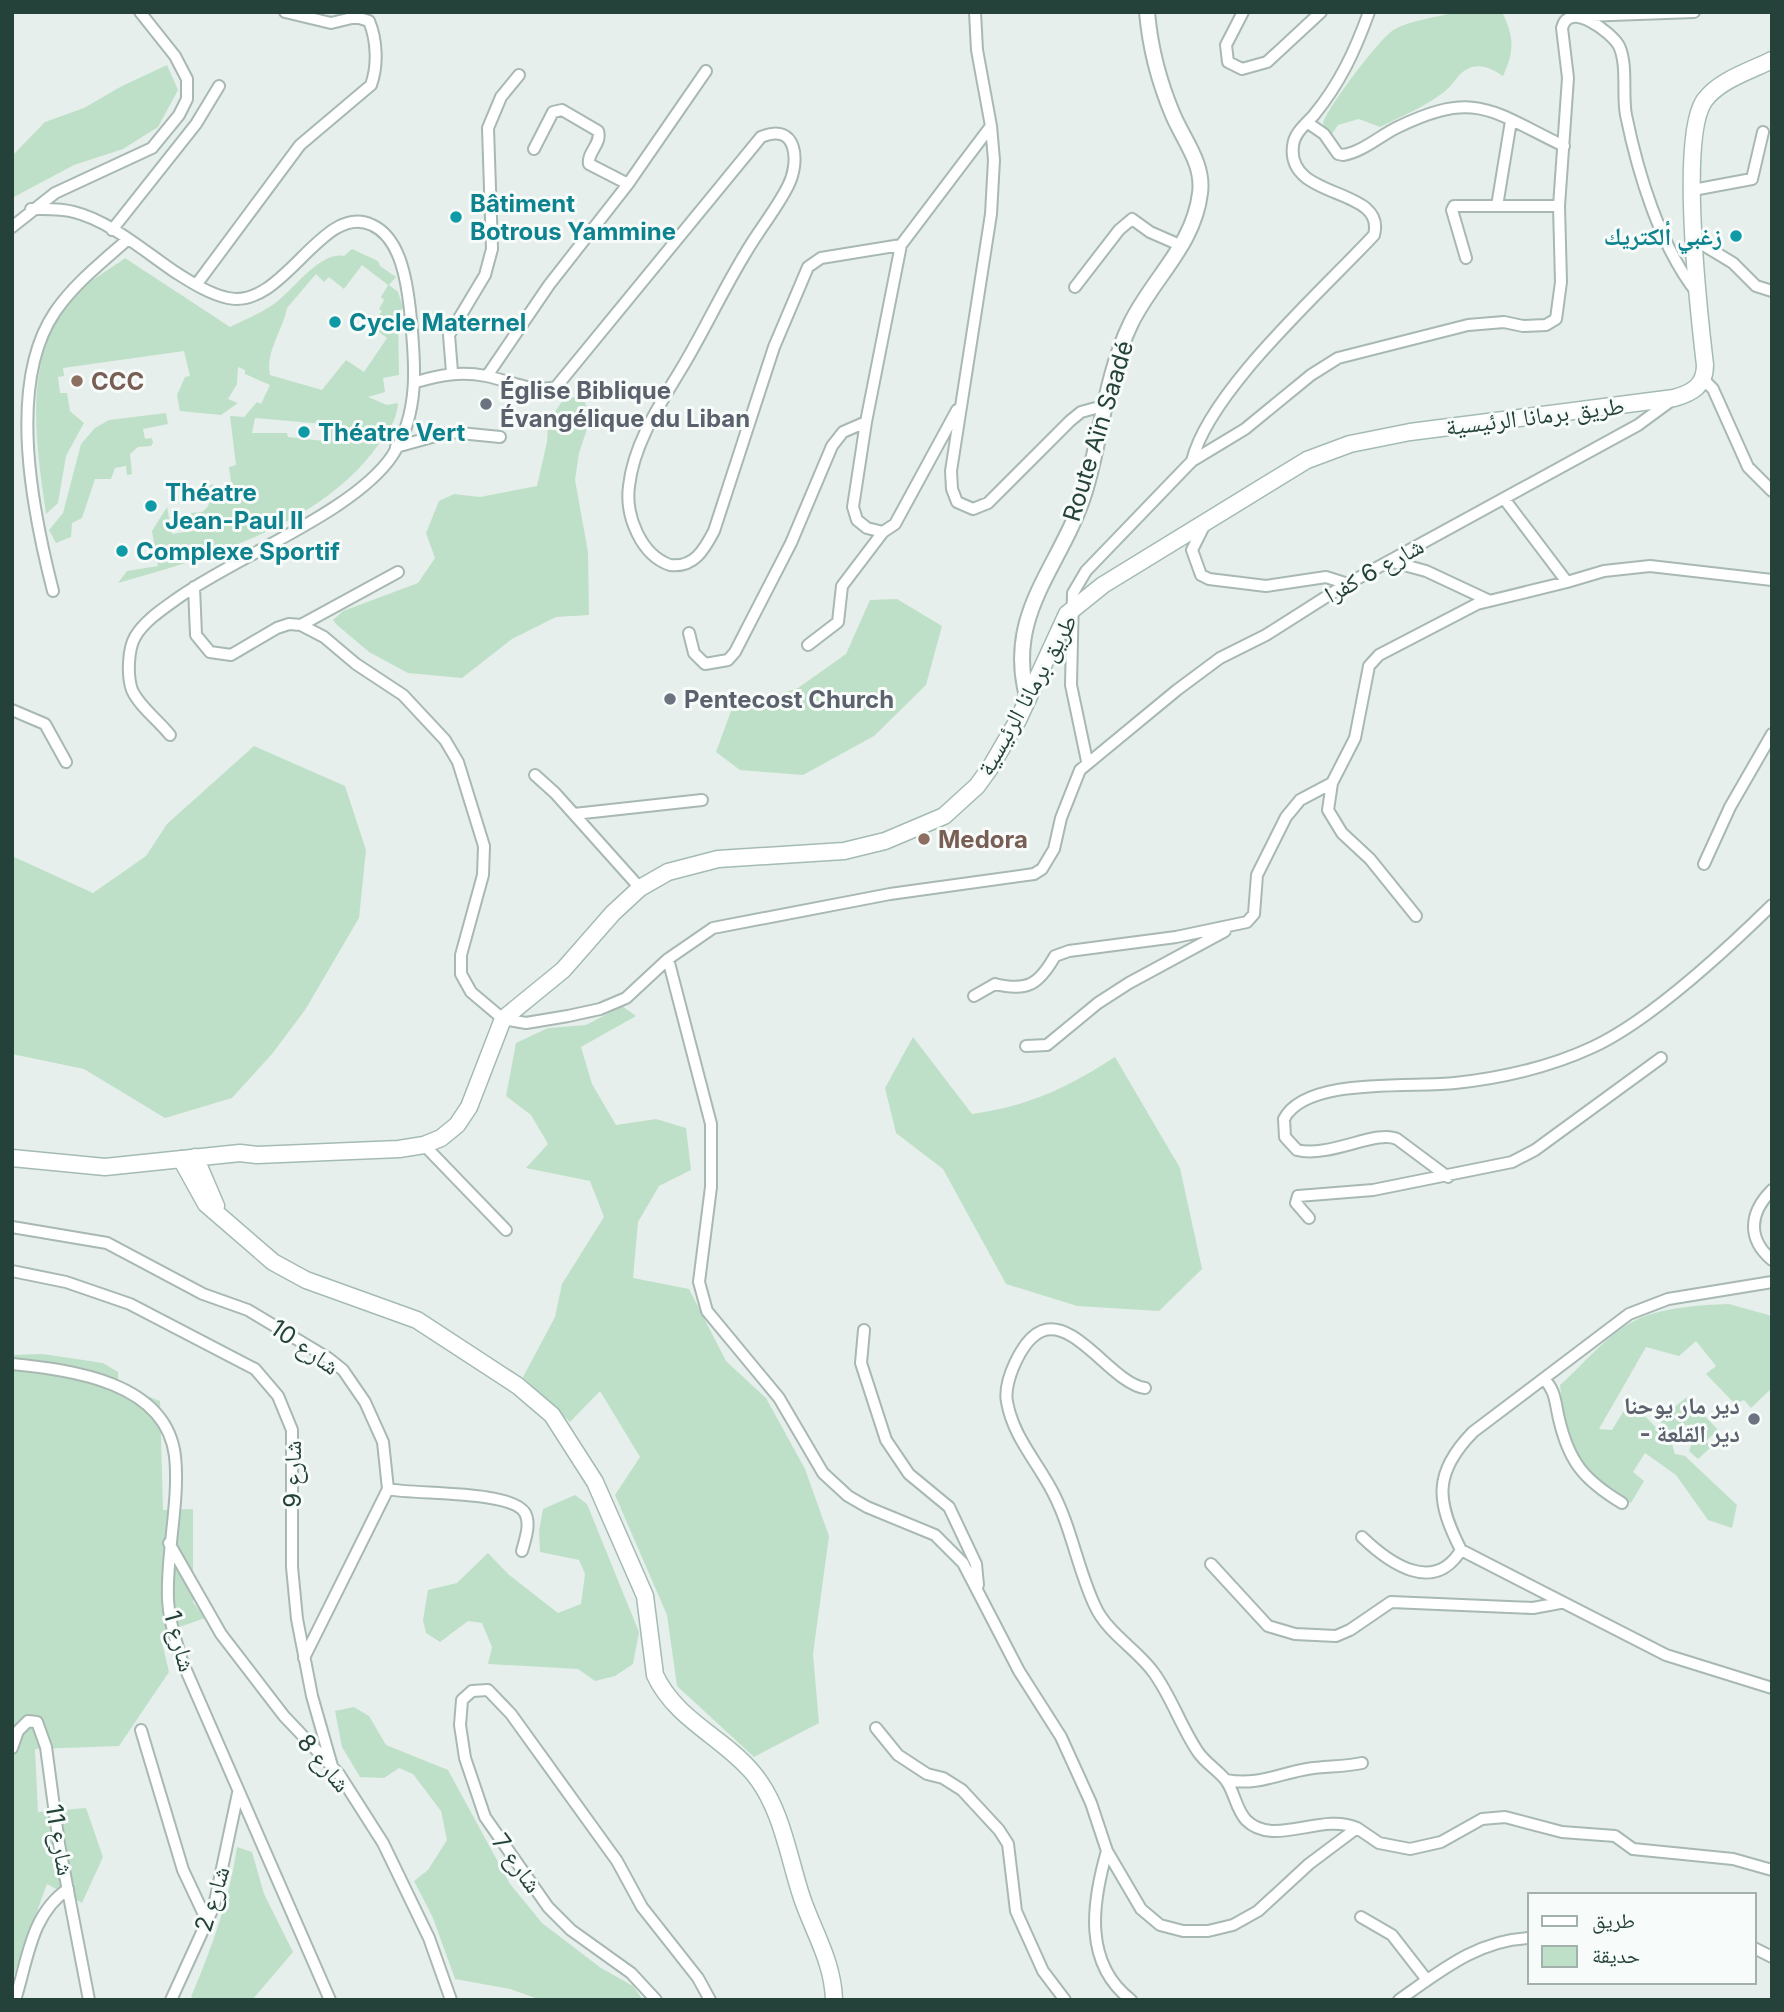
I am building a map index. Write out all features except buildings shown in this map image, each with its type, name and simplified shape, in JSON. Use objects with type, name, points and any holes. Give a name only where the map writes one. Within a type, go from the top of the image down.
[{"type":"main road","points":[[1704,380],[1695,240],[1693,132],[1704,102],[1723,84],[1772,60]]},
{"type":"main road","name":"طريق برمانا الرئيسية","points":[[12,1158],[105,1167],[135,1166],[155,1170],[189,1162],[240,1162],[257,1155],[370,1152],[424,1145],[441,1138],[457,1125],[469,1107],[503,1019],[563,970],[640,888],[668,872],[702,862],[844,851],[925,827],[944,816],[977,786],[1028,700],[1059,628],[1071,610],[1103,586],[1307,460],[1350,444],[1436,428],[1674,398],[1696,390],[1704,380]]},
{"type":"main road","points":[[189,1162],[220,1214],[286,1271],[417,1320],[519,1387],[551,1415],[595,1482],[645,1596],[655,1675],[660,1686],[679,1711],[753,1773],[770,1801],[803,1899],[827,1955],[834,2000]]},
{"type":"street","points":[[12,227],[31,209],[55,193],[152,148],[180,115],[187,99],[187,79],[175,56],[140,12]]},
{"type":"street","points":[[196,285],[300,145],[371,85],[376,73],[369,22],[356,17],[331,23],[285,12]]},
{"type":"street","points":[[975,12],[977,50],[991,126],[994,160],[990,214],[961,400],[951,485],[961,506],[973,509],[988,503],[1075,417],[1103,407]]},
{"type":"street","name":"Route Aïn Saadé","points":[[1028,700],[1021,657],[1027,619],[1080,506],[1113,369],[1132,322],[1182,246],[1196,214],[1200,192],[1200,170],[1167,101],[1152,47],[1147,12]]},
{"type":"street","points":[[1243,12],[1225,51],[1228,62],[1242,69],[1266,62],[1321,12]]},
{"type":"street","points":[[1192,461],[1202,434],[1255,362],[1374,235],[1375,221],[1368,209],[1311,181],[1296,164],[1293,146],[1348,67],[1369,12]]},
{"type":"street","points":[[301,625],[324,637],[356,664],[403,695],[454,752],[479,824],[485,862],[461,955],[461,974],[471,992],[503,1019],[526,1023],[600,1009],[626,998],[668,958],[713,928],[890,894],[1034,874],[1042,869],[1054,849],[1073,783],[1087,761],[1071,685],[1073,593],[1086,571],[1192,461],[1245,429],[1311,375],[1338,358],[1468,325],[1504,322],[1523,326],[1552,323],[1559,312],[1561,282],[1559,206],[1568,78],[1563,24],[1572,16],[1694,12]]},
{"type":"street","points":[[1584,16],[1612,37],[1619,47],[1628,125],[1659,227],[1679,268],[1698,294]]},
{"type":"street","points":[[487,376],[548,285],[628,184],[706,71]]},
{"type":"street","points":[[452,372],[449,335],[485,275],[492,249],[488,128],[501,97],[519,75]]},
{"type":"street","points":[[112,230],[195,124],[219,86]]},
{"type":"street","points":[[1308,123],[1324,134],[1338,154],[1343,155],[1412,120],[1452,106],[1481,107],[1564,146]]},
{"type":"street","points":[[534,149],[553,112],[562,110],[598,131],[598,141],[589,157],[589,164],[628,184]]},
{"type":"street","points":[[1497,206],[1511,121]]},
{"type":"street","points":[[961,400],[901,515],[889,530],[883,532],[867,528],[854,513],[866,422],[901,245],[991,126]]},
{"type":"street","points":[[1693,190],[1754,178],[1763,132]]},
{"type":"street","points":[[416,382],[452,372],[487,376],[531,389],[556,387],[761,138],[775,133],[789,140],[796,162],[788,186],[744,254],[651,422],[629,486],[632,518],[647,549],[661,562],[670,565],[690,563],[705,548],[714,531],[774,347],[808,267],[821,258],[901,245]]},
{"type":"street","points":[[1466,258],[1452,208],[1559,206]]},
{"type":"street","points":[[31,209],[74,212],[112,230],[196,285],[229,299],[255,296],[334,229],[349,223],[372,225],[381,231],[397,252],[408,299],[416,382],[409,416],[396,447],[385,464],[359,490],[194,587],[145,624],[131,644],[132,689],[170,735]]},
{"type":"street","points":[[1075,287],[1119,230],[1132,219],[1150,232],[1182,246]]},
{"type":"street","points":[[53,591],[37,520],[28,456],[28,407],[35,363],[39,345],[55,311],[82,279],[127,240]]},
{"type":"street","points":[[1695,240],[1733,263],[1756,286],[1772,291]]},
{"type":"street","points":[[1704,380],[1713,389],[1748,467],[1772,491]]},
{"type":"street","name":"شارع 6 كفرا","points":[[1087,761],[1220,658],[1348,584],[1638,425],[1674,398]]},
{"type":"street","points":[[689,633],[694,653],[705,664],[728,660],[735,652],[791,544],[832,446],[843,432],[866,422]]},
{"type":"street","points":[[396,447],[450,432],[500,437]]},
{"type":"street","points":[[1505,500],[1567,582]]},
{"type":"street","points":[[1206,523],[1192,550],[1201,575],[1209,579],[1266,586],[1326,576],[1348,584]]},
{"type":"street","points":[[808,645],[838,622],[842,586],[883,532]]},
{"type":"street","points":[[1390,561],[1426,571],[1488,600]]},
{"type":"street","points":[[1416,916],[1370,859],[1333,820],[1328,810],[1332,783],[1355,738],[1373,660],[1442,621],[1488,600],[1604,571],[1650,566],[1772,580]]},
{"type":"street","points":[[194,587],[196,635],[210,652],[231,654],[277,628],[301,625],[398,572]]},
{"type":"street","points":[[12,710],[44,724],[66,762]]},
{"type":"street","points":[[1704,864],[1730,807],[1772,734]]},
{"type":"street","points":[[535,775],[640,888]]},
{"type":"street","points":[[974,996],[995,984],[1016,989],[1042,979],[1055,956],[1069,951],[1176,937],[1247,922],[1254,914],[1257,875],[1290,811],[1306,795],[1332,783]]},
{"type":"street","points":[[574,814],[702,800]]},
{"type":"street","points":[[1448,1177],[1392,1137],[1381,1136],[1331,1150],[1297,1150],[1285,1137],[1284,1119],[1296,1104],[1353,1086],[1477,1080],[1533,1069],[1593,1047],[1622,1031],[1681,985],[1772,905]]},
{"type":"street","points":[[1026,1046],[1046,1045],[1098,1003],[1233,925]]},
{"type":"street","points":[[668,958],[711,1124],[711,1187],[699,1282],[707,1311],[725,1336],[768,1382],[823,1473],[848,1496],[867,1507],[919,1526],[943,1541],[963,1563],[1019,1671],[1061,1737],[1091,1803],[1107,1851],[1129,1892],[1149,1919],[1171,1929],[1208,1931],[1233,1925],[1258,1911],[1309,1864],[1357,1829]]},
{"type":"street","points":[[1309,1218],[1296,1203],[1298,1196],[1373,1190],[1512,1162],[1535,1150],[1661,1058]]},
{"type":"street","points":[[424,1145],[506,1230]]},
{"type":"street","points":[[1772,1190],[1758,1208],[1753,1229],[1756,1242],[1772,1260]]},
{"type":"street","name":"شارع 10","points":[[12,1227],[107,1243],[203,1294],[248,1310],[328,1358],[343,1370],[373,1418],[383,1442],[388,1489]]},
{"type":"street","name":"شارع 9","points":[[12,1271],[66,1282],[130,1304],[255,1369],[278,1395],[292,1430],[293,1591],[304,1658],[332,1766]]},
{"type":"street","points":[[1772,1282],[1668,1299],[1629,1314],[1473,1432],[1446,1466],[1443,1482],[1444,1506],[1461,1550],[1666,1655],[1772,1688]]},
{"type":"street","points":[[864,1330],[861,1363],[886,1440],[909,1474],[949,1507],[976,1564],[978,1588]]},
{"type":"street","points":[[1145,1388],[1126,1381],[1097,1354],[1060,1331],[1045,1330],[1029,1339],[1018,1352],[1006,1399],[1017,1434],[1051,1488],[1096,1608],[1153,1672],[1197,1751],[1216,1773],[1226,1780],[1241,1783],[1271,1780],[1308,1769],[1363,1763]]},
{"type":"street","name":"شارع 1","points":[[12,1364],[71,1372],[135,1395],[153,1409],[170,1435],[175,1457],[169,1543],[171,1623],[182,1661],[330,2000]]},
{"type":"street","points":[[1544,1379],[1553,1388],[1564,1437],[1575,1463],[1589,1481],[1622,1503]]},
{"type":"street","points":[[304,1658],[388,1489],[494,1499],[517,1505],[524,1511],[528,1522],[522,1551]]},
{"type":"street","points":[[1362,1536],[1389,1560],[1421,1572],[1447,1566],[1461,1550]]},
{"type":"street","name":"شارع 8","points":[[169,1543],[226,1642],[284,1716],[332,1766],[392,1860],[429,1938],[451,2000]]},
{"type":"street","points":[[1211,1564],[1268,1626],[1294,1634],[1336,1636],[1350,1630],[1391,1602],[1533,1608],[1560,1603]]},
{"type":"street","name":"شارع 7","points":[[656,2000],[631,1973],[571,1930],[548,1907],[485,1817],[465,1758],[460,1724],[462,1700],[478,1688],[494,1694],[511,1714],[617,1861],[642,1907],[698,1978],[710,2000]]},
{"type":"street","name":"شارع 11","points":[[12,1748],[23,1725],[28,1721],[37,1722],[46,1747],[68,1889],[89,2000]]},
{"type":"street","points":[[876,1728],[898,1755],[927,1774],[943,1778],[962,1790],[999,1830],[1008,1844],[1016,1911],[1043,1971],[1065,2000]]},
{"type":"street","points":[[141,1730],[183,1870],[207,1921]]},
{"type":"street","points":[[1226,1780],[1246,1819],[1261,1830],[1274,1832],[1333,1823],[1357,1829],[1379,1843],[1410,1849],[1441,1842],[1482,1819],[1505,1817],[1562,1832],[1615,1836],[1633,1849],[1733,1859],[1772,1870]]},
{"type":"street","name":"شارع 2","points":[[171,2000],[207,1921],[219,1886],[238,1793]]},
{"type":"street","points":[[1107,1851],[1096,1898],[1097,1948],[1105,1973],[1116,1988],[1131,2000]]},
{"type":"street","points":[[15,2000],[42,1914],[55,1898],[68,1889]]},
{"type":"street","points":[[1361,1917],[1392,1935],[1427,1980]]},
{"type":"street","points":[[1399,2000],[1464,1956],[1491,1944],[1528,1938]]},
{"type":"street","points":[[1756,1949],[1772,1957]]},
{"type":"green space","points":[[1455,12],[1502,12],[1512,44],[1510,59],[1503,76],[1484,67],[1472,67],[1463,72],[1444,92],[1413,111],[1380,127],[1359,119],[1338,125],[1330,137],[1323,123],[1327,115],[1354,75],[1385,37],[1406,24]]},
{"type":"green space","points":[[167,65],[178,90],[158,127],[123,149],[74,165],[12,198],[12,156],[45,122],[84,108]]},
{"type":"green space","points":[[352,249],[378,261],[380,266],[396,277],[389,285],[398,292],[403,307],[398,316],[399,375],[383,378],[385,392],[368,397],[387,405],[398,403],[395,419],[384,436],[357,470],[329,495],[297,516],[227,549],[118,583],[127,571],[158,566],[152,531],[167,507],[172,534],[197,530],[195,519],[188,517],[191,513],[202,512],[209,504],[210,498],[205,489],[213,484],[215,492],[232,489],[229,467],[236,465],[230,416],[244,417],[257,402],[261,404],[270,385],[245,374],[245,370],[238,367],[237,384],[228,399],[238,403],[221,415],[180,411],[177,395],[185,377],[190,376],[184,351],[63,368],[64,376],[58,377],[60,393],[67,393],[70,411],[84,423],[66,456],[58,503],[46,514],[37,431],[39,376],[55,325],[70,301],[88,283],[125,258],[230,327],[274,304],[316,265],[335,256],[344,256]],"holes":[[[362,265],[388,285],[381,297],[384,300],[379,309],[382,311],[371,326],[387,338],[364,372],[346,360],[322,390],[270,375],[272,349],[287,308],[316,274],[324,282],[329,277],[344,289]],[[255,418],[324,424],[324,441],[288,437],[287,433],[252,433]]]},
{"type":"green space","points":[[565,397],[583,398],[591,417],[579,453],[575,480],[588,552],[589,615],[556,617],[512,639],[462,678],[408,673],[369,652],[337,625],[333,620],[343,611],[418,583],[435,558],[426,533],[439,501],[454,494],[480,497],[537,486],[547,442],[548,422]]},
{"type":"green space","points":[[166,413],[168,424],[143,429],[145,439],[152,438],[153,443],[151,446],[138,447],[130,454],[132,474],[127,475],[126,466],[115,468],[111,479],[95,479],[82,518],[72,523],[71,537],[56,543],[49,530],[63,513],[81,444],[95,428],[109,420]]},
{"type":"green space","points":[[897,599],[942,626],[926,685],[874,736],[803,775],[740,770],[716,752],[731,711],[798,688],[846,654],[870,600]]},
{"type":"green space","points":[[254,746],[345,786],[366,850],[359,918],[305,1010],[272,1054],[232,1098],[165,1118],[84,1069],[12,1054],[12,856],[93,893],[146,856],[167,824]]},
{"type":"green space","points":[[622,1006],[636,1016],[581,1047],[592,1084],[616,1125],[656,1119],[686,1128],[691,1170],[659,1186],[638,1222],[633,1278],[689,1289],[726,1361],[766,1398],[805,1469],[829,1536],[813,1654],[819,1723],[754,1757],[677,1686],[667,1615],[615,1495],[640,1457],[600,1391],[570,1422],[523,1377],[555,1317],[562,1284],[604,1217],[590,1181],[526,1168],[548,1144],[531,1115],[506,1096],[516,1043],[548,1028],[586,1025]]},
{"type":"green space","points":[[913,1037],[972,1114],[1030,1101],[1080,1078],[1115,1057],[1180,1168],[1202,1269],[1159,1311],[1077,1306],[1006,1284],[943,1169],[896,1133],[885,1088]]},
{"type":"green space","points":[[1729,1304],[1772,1316],[1772,1388],[1751,1408],[1744,1400],[1735,1404],[1706,1374],[1716,1366],[1696,1341],[1679,1356],[1646,1347],[1599,1429],[1612,1430],[1623,1412],[1642,1413],[1672,1444],[1675,1454],[1685,1456],[1737,1505],[1732,1528],[1708,1520],[1676,1475],[1645,1453],[1633,1472],[1644,1481],[1631,1503],[1593,1481],[1577,1461],[1572,1449],[1565,1424],[1560,1385],[1607,1340],[1638,1319],[1671,1309]]},
{"type":"green space","points":[[43,1354],[103,1363],[118,1372],[118,1385],[160,1401],[163,1510],[193,1509],[193,1602],[205,1618],[160,1634],[169,1672],[119,1746],[35,1749],[38,1812],[86,1808],[103,1857],[82,1903],[47,1884],[12,1980],[12,1355]]},
{"type":"green space","points":[[1687,1397],[1718,1430],[1706,1441],[1711,1447],[1698,1459],[1689,1451],[1691,1445],[1687,1439],[1677,1438],[1659,1420]]},
{"type":"green space","points":[[575,1495],[587,1504],[639,1632],[633,1664],[615,1676],[595,1681],[578,1669],[488,1664],[492,1647],[482,1623],[468,1621],[440,1642],[426,1633],[423,1620],[428,1590],[457,1583],[488,1553],[508,1574],[558,1613],[581,1604],[585,1574],[579,1560],[540,1552],[539,1531],[543,1509]]},
{"type":"green space","points":[[354,1707],[369,1716],[386,1745],[448,1770],[510,1884],[542,1923],[601,1968],[633,1986],[643,2000],[541,2000],[510,1989],[455,1979],[433,1918],[414,1881],[428,1870],[447,1840],[441,1811],[413,1774],[399,1768],[384,1778],[360,1777],[342,1747],[335,1711]]},
{"type":"green space","points":[[237,1847],[252,1852],[264,1894],[293,1952],[253,1999],[196,2000],[191,1997],[219,1924]]},
{"type":"place","name":"Bâtiment Botrous Yammine","points":[[456,217]]},
{"type":"place","name":"زغبي ألكتريك","points":[[1736,236]]},
{"type":"place","name":"Cycle Maternel","points":[[335,322]]},
{"type":"place","name":"CCC","points":[[77,381]]},
{"type":"place","name":"Église Biblique Évangélique du Liban","points":[[486,404]]},
{"type":"place","name":"Théatre Vert","points":[[304,432]]},
{"type":"place","name":"Théatre Jean-Paul II","points":[[151,506]]},
{"type":"place","name":"Complexe Sportif","points":[[122,551]]},
{"type":"place","name":"Pentecost Church","points":[[670,699]]},
{"type":"place","name":"Medora","points":[[924,839]]},
{"type":"place","name":"دير مار يوحنا - دير القلعة","points":[[1754,1419]]}]
